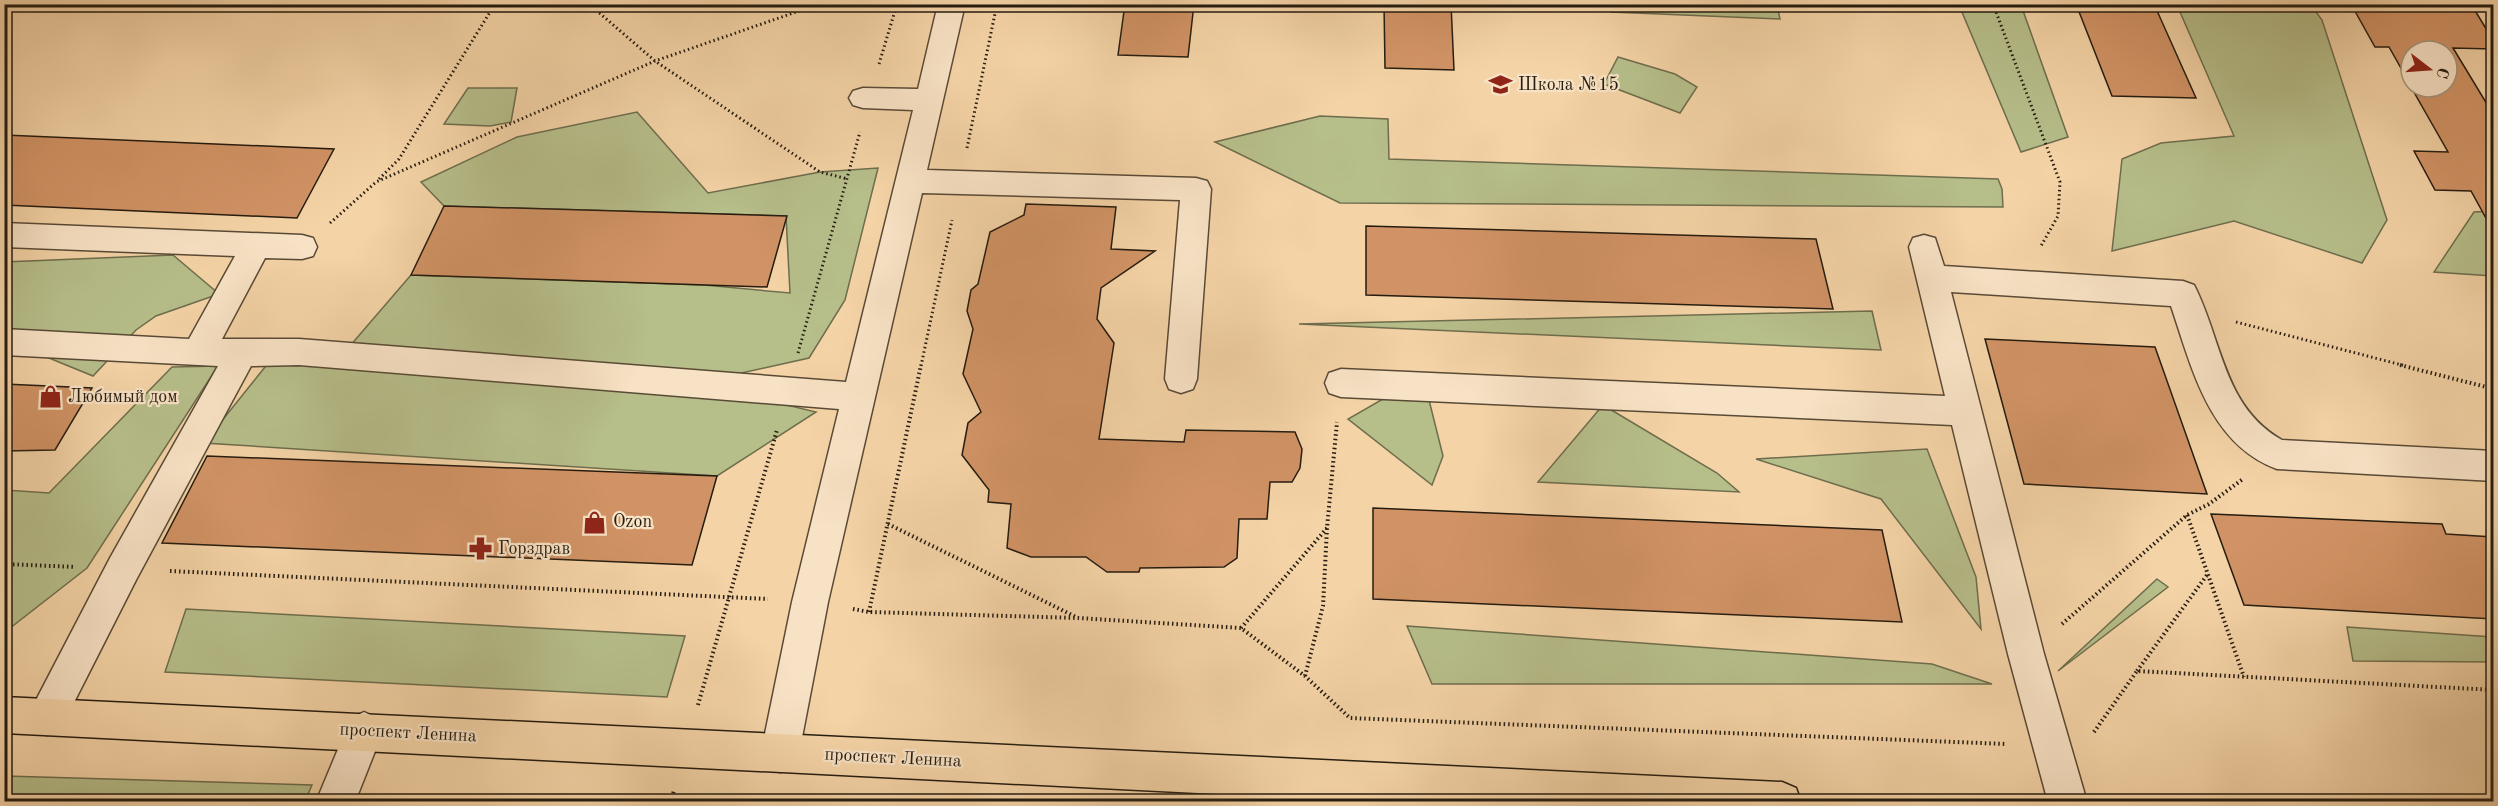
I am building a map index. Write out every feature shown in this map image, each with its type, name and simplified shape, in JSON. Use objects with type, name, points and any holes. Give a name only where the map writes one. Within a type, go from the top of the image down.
[{"type":"main road","name":"проспект Ленина","points":[[4,715],[780,753],[1327,790],[1782,801]]},
{"type":"street","points":[[780,753],[810,602],[952,4]]},
{"type":"street","points":[[863,98],[930,100]]},
{"type":"street","points":[[911,181],[1196,189],[1181,379]]},
{"type":"street","points":[[4,235],[302,247]]},
{"type":"street","points":[[198,353],[256,246]]},
{"type":"street","points":[[2068,801],[2026,654],[1928,262],[2014,283],[2183,294],[2222,402],[2239,428],[2261,447],[2277,454],[2493,466]]},
{"type":"street","points":[[4,342],[198,353],[299,352],[858,397]]},
{"type":"street","points":[[47,717],[123,569],[241,354]]},
{"type":"street","points":[[1341,383],[1964,411]]},
{"type":"street","points":[[335,801],[364,731]]},
{"type":"path","points":[[302,247],[399,159],[495,4]]},
{"type":"path","points":[[589,4],[656,61],[820,172],[848,179]]},
{"type":"path","points":[[376,182],[656,61],[819,4]]},
{"type":"path","points":[[869,612],[997,4]]},
{"type":"path","points":[[1993,4],[2060,182],[2062,206],[2054,228],[2014,283]]},
{"type":"path","points":[[2189,310],[2493,389]]},
{"type":"path","points":[[1305,676],[1323,606],[1327,528],[1341,383]]},
{"type":"path","points":[[2026,654],[2187,515],[2208,504],[2277,454]]},
{"type":"path","points":[[2187,515],[2244,677]]},
{"type":"path","points":[[888,524],[1078,618]]},
{"type":"path","points":[[1241,628],[1327,528]]},
{"type":"path","points":[[4,564],[810,602],[869,612],[1078,618],[1241,628],[1305,676],[1350,718],[2053,745],[2086,744],[2208,574]]},
{"type":"path","points":[[2137,671],[2493,690]]},
{"type":"green space","points":[[1610,5],[1777,5],[1780,19],[1611,12]]},
{"type":"green space","points":[[1959,5],[2021,5],[2068,137],[2021,152]]},
{"type":"green space","points":[[2177,5],[2311,5],[2322,20],[2387,220],[2362,263],[2234,221],[2112,251],[2122,159],[2161,143],[2234,136]]},
{"type":"green space","points":[[1618,57],[1675,74],[1697,87],[1680,113],[1604,84]]},
{"type":"green space","points":[[468,88],[517,88],[511,122],[490,126],[444,124]]},
{"type":"green space","points":[[637,112],[708,193],[820,172],[878,168],[845,300],[809,358],[696,383],[816,412],[717,476],[204,443],[269,362],[349,347],[411,275],[704,285],[790,293],[786,216],[444,206],[421,182],[517,137]]},
{"type":"green space","points":[[1320,116],[1388,119],[1389,159],[1998,179],[2002,189],[2003,207],[1340,203],[1215,142]]},
{"type":"green space","points":[[2493,211],[2493,276],[2434,272],[2474,212]]},
{"type":"green space","points":[[173,255],[219,294],[156,316],[136,330],[93,376],[5,340],[4,262]]},
{"type":"green space","points":[[1872,311],[1881,350],[1299,324]]},
{"type":"green space","points":[[218,366],[87,568],[5,632],[5,490],[49,493],[172,367]]},
{"type":"green space","points":[[1423,376],[1443,456],[1432,485],[1348,419]]},
{"type":"green space","points":[[1603,405],[1717,473],[1739,492],[1538,482]]},
{"type":"green space","points":[[1927,449],[1976,577],[1981,629],[1881,499],[1756,459]]},
{"type":"green space","points":[[2157,579],[2168,587],[2058,671]]},
{"type":"green space","points":[[186,609],[685,636],[667,697],[165,672]]},
{"type":"green space","points":[[1407,626],[1932,664],[1992,684],[1432,684]]},
{"type":"green space","points":[[2347,627],[2493,637],[2493,662],[2353,661]]},
{"type":"green space","points":[[5,776],[312,785],[305,801],[5,802]]},
{"type":"building","points":[[1125,4],[1194,4],[1188,57],[1118,55]]},
{"type":"building","points":[[1384,4],[1451,4],[1454,70],[1385,68]]},
{"type":"building","points":[[2076,4],[2154,4],[2196,98],[2112,96]]},
{"type":"building","points":[[2351,4],[2471,4],[2493,40],[2493,49],[2459,48],[2459,39],[2399,39],[2399,65],[2389,47],[2375,47]]},
{"type":"building","points":[[2459,58],[2493,114],[2493,231],[2471,191],[2435,190],[2414,151],[2448,152],[2418,99],[2459,99]]},
{"type":"building","points":[[4,135],[334,149],[297,218],[4,205]]},
{"type":"building","points":[[1026,204],[1116,207],[1111,249],[1155,251],[1101,288],[1097,319],[1114,343],[1099,439],[1184,442],[1186,430],[1295,432],[1302,449],[1300,468],[1292,482],[1270,482],[1267,519],[1239,519],[1237,558],[1224,567],[1140,568],[1139,572],[1107,572],[1086,557],[1031,557],[1007,548],[1011,504],[988,502],[989,490],[962,455],[968,423],[981,412],[963,374],[973,329],[967,311],[971,290],[978,284],[990,232],[1024,215]]},
{"type":"building","points":[[444,206],[787,216],[767,287],[411,275]]},
{"type":"building","points":[[1366,226],[1816,239],[1833,309],[1366,295]]},
{"type":"building","points":[[1985,339],[2155,347],[2207,494],[2024,484]]},
{"type":"building","points":[[4,384],[92,388],[55,450],[4,451]]},
{"type":"building","points":[[207,456],[717,476],[692,565],[162,543]]},
{"type":"building","points":[[1373,508],[1882,530],[1902,622],[1373,599]]},
{"type":"building","points":[[2211,514],[2442,524],[2446,534],[2493,537],[2493,619],[2244,605]]},
{"type":"place","name":"Школа №15","points":[[1500,85]]},
{"type":"place","name":"Любимый дом","points":[[50,397]]},
{"type":"place","name":"Ozon","points":[[595,522]]},
{"type":"place","name":"Горздрав","points":[[480,549]]}]
